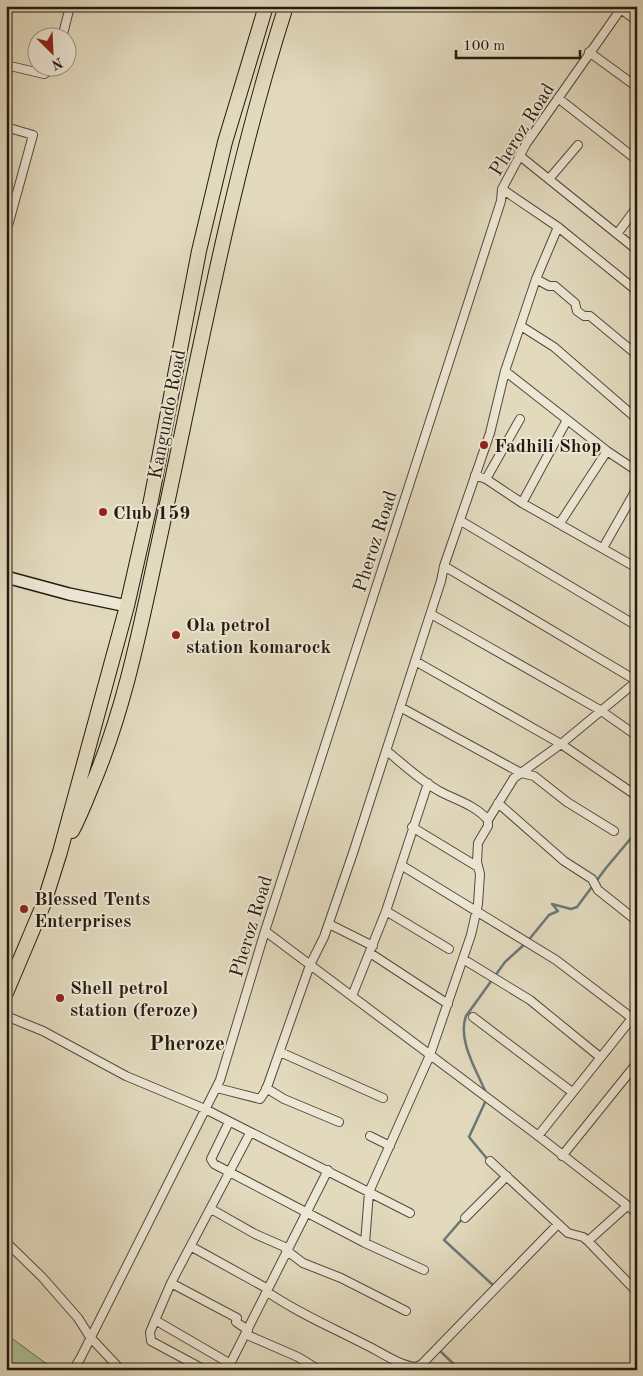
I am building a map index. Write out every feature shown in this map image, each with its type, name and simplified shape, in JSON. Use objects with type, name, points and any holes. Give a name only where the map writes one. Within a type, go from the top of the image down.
[{"type":"highway","name":"Kangundo Road","points":[[6,993],[44,903],[60,852],[127,606],[151,500],[199,251],[225,142],[266,6]]},
{"type":"highway","name":"Kangundo Road","points":[[60,852],[75,825],[109,746],[119,710],[142,616],[223,242],[271,53],[286,6]]},
{"type":"main road","points":[[6,577],[69,594],[127,606]]},
{"type":"street","points":[[64,28],[70,6]]},
{"type":"street","points":[[622,8],[637,21]]},
{"type":"street","name":"Pheroz Road","points":[[73,1370],[217,1088],[265,931],[501,202],[502,189],[520,156],[558,98],[622,8]]},
{"type":"street","points":[[589,52],[637,87]]},
{"type":"street","points":[[6,65],[28,70]]},
{"type":"street","points":[[558,98],[637,160]]},
{"type":"street","points":[[6,127],[32,135],[6,233]]},
{"type":"street","points":[[549,179],[578,145]]},
{"type":"street","points":[[520,156],[637,250]]},
{"type":"street","points":[[502,189],[558,227],[637,291]]},
{"type":"street","points":[[617,234],[637,207]]},
{"type":"street","points":[[217,1088],[260,1099],[266,1088],[310,965],[329,924],[387,751],[431,614],[444,566],[490,433],[505,372],[536,279],[558,227]]},
{"type":"street","points":[[536,279],[549,286],[555,286],[575,303],[577,311],[584,316],[590,316],[637,355]]},
{"type":"street","points":[[521,326],[562,352],[637,419]]},
{"type":"street","points":[[505,372],[607,451],[637,471]]},
{"type":"street","points":[[486,479],[520,419]]},
{"type":"street","points":[[522,503],[567,420]]},
{"type":"street","points":[[560,523],[607,451]]},
{"type":"street","points":[[475,475],[486,479],[522,503],[637,568]]},
{"type":"street","points":[[604,548],[637,488]]},
{"type":"street","points":[[461,521],[637,626]]},
{"type":"street","points":[[365,1243],[369,1192],[430,1056],[476,912],[480,874],[478,867],[478,843],[488,826],[488,820],[514,778],[561,744],[637,681],[444,566]]},
{"type":"street","points":[[431,614],[600,710],[637,736]]},
{"type":"street","points":[[415,661],[561,744],[637,796]]},
{"type":"street","points":[[400,707],[521,773],[534,776],[567,802],[614,832]]},
{"type":"street","points":[[387,751],[441,792],[471,805],[488,820]]},
{"type":"street","points":[[352,996],[386,911],[428,783]]},
{"type":"street","points":[[498,803],[564,861],[592,880],[598,890],[637,921]]},
{"type":"street","points":[[412,827],[478,867]]},
{"type":"street","points":[[401,865],[556,960],[634,1015],[538,1136]]},
{"type":"street","points":[[386,911],[449,950]]},
{"type":"street","points":[[329,924],[372,949],[448,1004]]},
{"type":"street","points":[[265,931],[538,1136],[637,1213]]},
{"type":"street","points":[[462,959],[530,1000],[600,1057]]},
{"type":"street","points":[[6,1016],[43,1031],[126,1076],[205,1110],[328,1170],[410,1213]]},
{"type":"street","points":[[473,1017],[572,1092]]},
{"type":"street","points":[[280,1052],[383,1098]]},
{"type":"street","points":[[562,1156],[637,1063]]},
{"type":"street","points":[[266,1088],[284,1099],[339,1122]]},
{"type":"street","points":[[229,1122],[211,1159],[214,1164],[365,1243],[424,1270]]},
{"type":"street","points":[[205,1370],[151,1342],[150,1332],[171,1283],[192,1247],[250,1133]]},
{"type":"street","points":[[370,1136],[390,1146]]},
{"type":"street","points":[[490,1161],[568,1233],[583,1236],[637,1292]]},
{"type":"street","points":[[156,1320],[228,1366],[267,1290],[276,1277],[286,1249],[328,1170]]},
{"type":"street","points":[[465,1218],[507,1176]]},
{"type":"street","points":[[588,1241],[627,1206]]},
{"type":"street","points":[[211,1209],[286,1249],[303,1263],[341,1278],[406,1312]]},
{"type":"street","points":[[192,1247],[267,1290],[292,1308],[336,1332],[400,1362],[416,1367],[422,1364],[558,1224]]},
{"type":"street","points":[[6,1242],[78,1318],[90,1337],[121,1370]]},
{"type":"street","points":[[171,1283],[237,1318],[236,1322],[246,1332],[298,1357],[319,1370]]},
{"type":"green space","points":[[6,1334],[55,1370],[6,1370]]},
{"type":"waterway","points":[[486,1093],[466,1045],[464,1035],[466,1016],[505,962],[527,942],[549,915],[558,911],[552,904],[571,909],[577,907],[637,831]]},
{"type":"waterway","points":[[487,1098],[469,1137],[489,1161]]},
{"type":"waterway","points":[[492,1186],[501,1176],[499,1173]]},
{"type":"waterway","points":[[463,1218],[444,1240],[494,1286],[492,1288]]},
{"type":"waterway","points":[[438,1349],[460,1370]]},
{"type":"place","name":"Fadhili Shop","points":[[484,445]]},
{"type":"place","name":"Club 159","points":[[103,512]]},
{"type":"place","name":"Ola petrol station komarock","points":[[176,635]]},
{"type":"place","name":"Blessed Tents Enterprises","points":[[24,909]]},
{"type":"place","name":"Shell petrol station (feroze)","points":[[60,998]]},
{"type":"district","name":"Pheroze","points":[[187,1043]]}]
